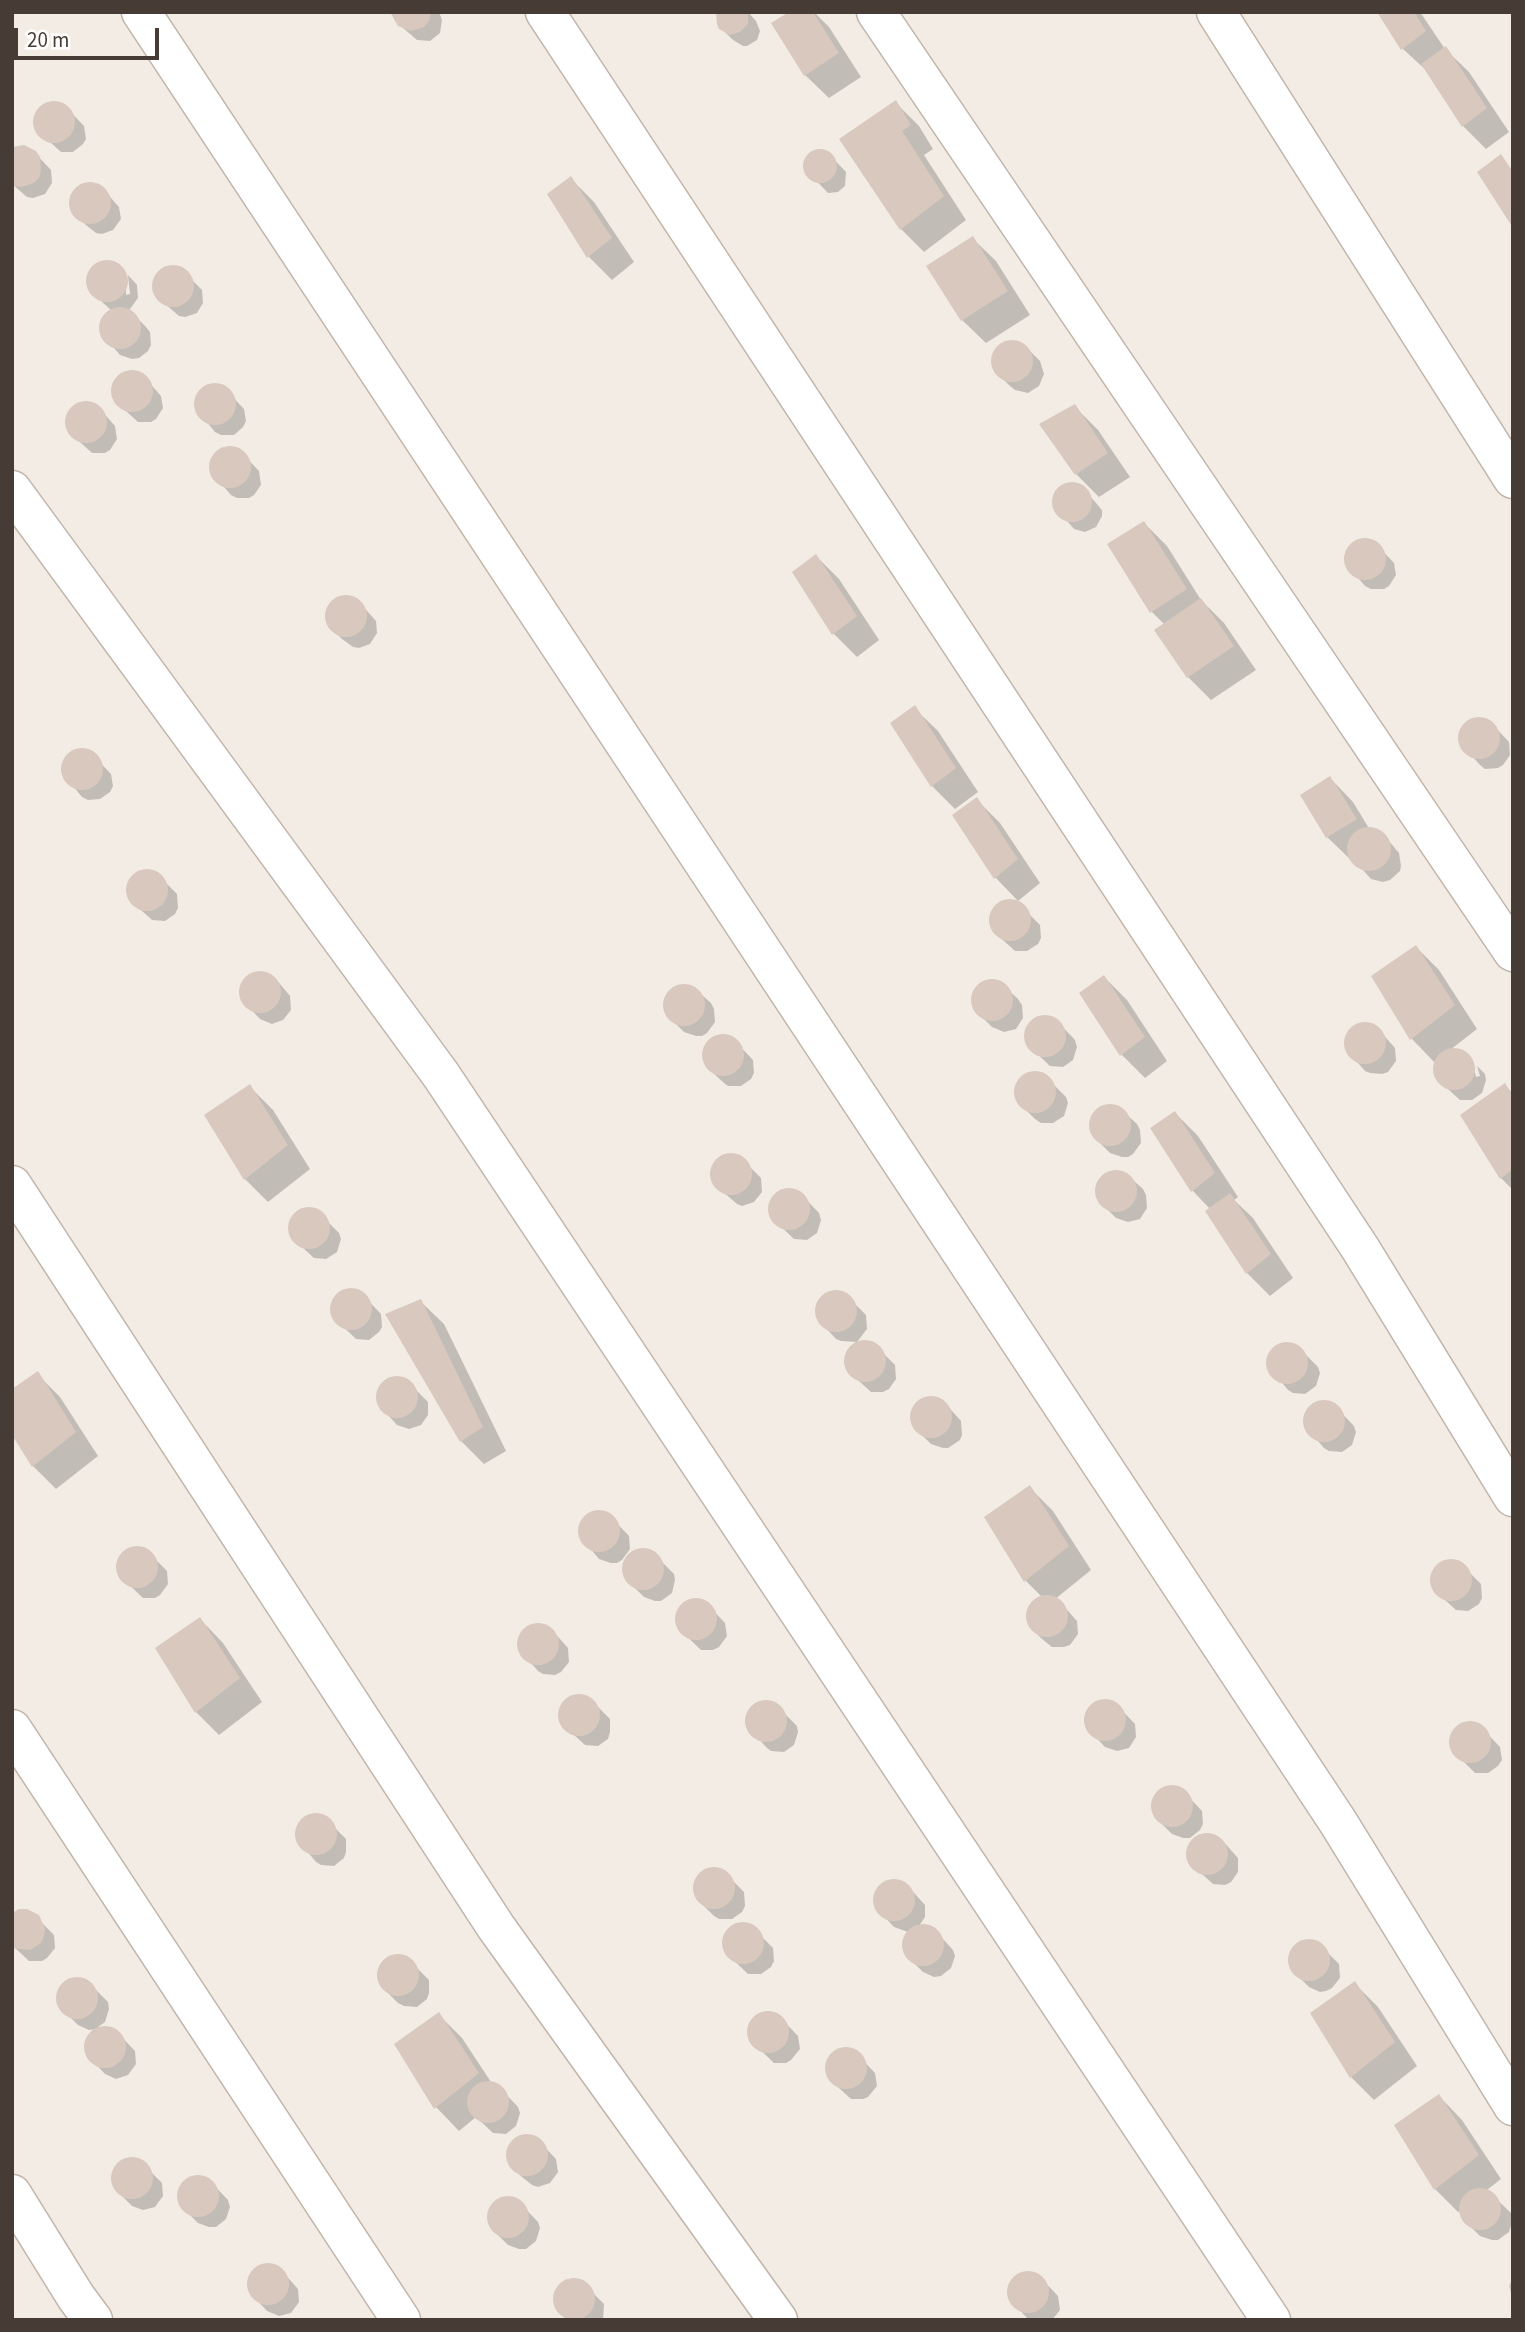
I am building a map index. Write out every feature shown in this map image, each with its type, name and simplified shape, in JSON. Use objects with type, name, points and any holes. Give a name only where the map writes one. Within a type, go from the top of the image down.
[{"type":"street","points":[[141,12],[1338,1822],[1513,2106]]},
{"type":"street","points":[[545,12],[1360,1248],[1513,1497]]},
{"type":"street","points":[[876,12],[1513,952]]},
{"type":"street","points":[[1216,12],[1513,479]]},
{"type":"street","points":[[12,490],[441,1075],[1271,2320]]},
{"type":"street","points":[[12,1185],[496,1927],[778,2320]]},
{"type":"street","points":[[12,1729],[401,2320]]},
{"type":"street","points":[[12,2194],[93,2320]]},
{"type":"building","points":[[390,12],[431,12],[424,27],[411,31],[398,26]]},
{"type":"building","points":[[716,12],[748,12],[748,24],[740,32],[730,35],[719,29]]},
{"type":"building","points":[[789,12],[813,12],[839,53],[804,76],[771,23]]},
{"type":"building","points":[[1377,12],[1414,12],[1426,31],[1401,50]]},
{"type":"building","points":[[1446,46],[1487,108],[1462,127],[1421,64]]},
{"type":"building","points":[[896,100],[911,125],[902,131],[944,196],[900,230],[839,139]]},
{"type":"building","points":[[54,101],[69,107],[75,122],[69,137],[54,143],[39,137],[33,122],[39,107]]},
{"type":"building","points":[[24,145],[36,151],[40,157],[41,171],[34,183],[14,186],[12,147]]},
{"type":"building","points":[[820,149],[832,154],[837,166],[832,178],[820,183],[808,178],[803,166],[808,154]]},
{"type":"building","points":[[1501,154],[1513,172],[1513,228],[1477,172]]},
{"type":"building","points":[[571,176],[612,238],[587,258],[547,194]]},
{"type":"building","points":[[90,182],[105,188],[111,203],[105,218],[90,224],[75,218],[69,203],[75,188]]},
{"type":"building","points":[[973,236],[1008,291],[961,321],[926,266]]},
{"type":"building","points":[[107,260],[122,266],[128,281],[122,296],[107,302],[92,296],[86,281],[92,266]]},
{"type":"building","points":[[173,265],[188,271],[194,286],[188,301],[173,307],[158,301],[152,286],[158,271]]},
{"type":"building","points":[[120,307],[135,313],[141,328],[135,343],[120,349],[105,343],[99,328],[105,313]]},
{"type":"building","points":[[1012,340],[1027,346],[1033,361],[1027,376],[1012,382],[997,376],[991,361],[997,346]]},
{"type":"building","points":[[132,370],[147,376],[153,391],[147,406],[132,412],[117,406],[111,391],[117,376]]},
{"type":"building","points":[[215,383],[230,389],[236,404],[230,419],[215,425],[200,419],[194,404],[200,389]]},
{"type":"building","points":[[86,401],[101,407],[107,422],[101,437],[86,443],[71,437],[65,422],[71,407]]},
{"type":"building","points":[[1075,404],[1108,453],[1075,475],[1039,424]]},
{"type":"building","points":[[230,446],[245,452],[251,467],[245,482],[230,488],[215,482],[209,467],[215,452]]},
{"type":"building","points":[[1072,482],[1086,488],[1092,502],[1086,516],[1072,522],[1058,516],[1052,502],[1058,488]]},
{"type":"building","points":[[1144,521],[1187,589],[1150,613],[1107,544]]},
{"type":"building","points":[[1365,538],[1380,544],[1386,559],[1380,574],[1365,580],[1350,574],[1344,559],[1350,544]]},
{"type":"building","points":[[816,554],[857,616],[832,635],[792,572]]},
{"type":"building","points":[[346,595],[361,601],[367,616],[361,631],[346,637],[331,631],[325,616],[331,601]]},
{"type":"building","points":[[1201,598],[1234,646],[1187,678],[1154,630]]},
{"type":"building","points":[[915,705],[956,768],[931,787],[890,723]]},
{"type":"building","points":[[1479,717],[1494,723],[1500,738],[1494,753],[1479,759],[1464,753],[1458,738],[1464,723]]},
{"type":"building","points":[[82,748],[97,754],[103,769],[97,784],[82,790],[67,784],[61,769],[67,754]]},
{"type":"building","points":[[1330,776],[1357,819],[1326,838],[1300,795]]},
{"type":"building","points":[[977,797],[1018,859],[994,879],[952,815]]},
{"type":"building","points":[[1369,827],[1384,834],[1391,849],[1384,864],[1369,871],[1354,864],[1347,849],[1354,834]]},
{"type":"building","points":[[147,869],[162,875],[168,890],[162,905],[147,911],[132,905],[126,890],[132,875]]},
{"type":"building","points":[[1010,899],[1025,905],[1031,920],[1025,935],[1010,941],[995,935],[989,920],[995,905]]},
{"type":"building","points":[[1416,945],[1455,1005],[1410,1040],[1371,976]]},
{"type":"building","points":[[260,971],[275,977],[281,992],[275,1007],[260,1013],[245,1007],[239,992],[245,977]]},
{"type":"building","points":[[1104,975],[1145,1037],[1120,1056],[1079,993]]},
{"type":"building","points":[[992,979],[1007,985],[1013,1000],[1007,1015],[992,1021],[977,1015],[971,1000],[977,985]]},
{"type":"building","points":[[684,984],[699,990],[705,1005],[699,1020],[684,1026],[669,1020],[663,1005],[669,990]]},
{"type":"building","points":[[1045,1015],[1060,1021],[1066,1036],[1060,1051],[1045,1057],[1030,1051],[1024,1036],[1030,1021]]},
{"type":"building","points":[[1365,1022],[1380,1028],[1386,1043],[1380,1058],[1365,1064],[1350,1058],[1344,1043],[1350,1028]]},
{"type":"building","points":[[723,1034],[738,1040],[744,1055],[738,1070],[723,1076],[708,1070],[702,1055],[708,1040]]},
{"type":"building","points":[[1454,1048],[1469,1054],[1475,1069],[1469,1084],[1454,1090],[1439,1084],[1433,1069],[1439,1054]]},
{"type":"building","points":[[1035,1071],[1050,1077],[1056,1092],[1050,1107],[1035,1113],[1020,1107],[1014,1092],[1020,1077]]},
{"type":"building","points":[[1505,1083],[1513,1096],[1513,1169],[1500,1179],[1460,1115]]},
{"type":"building","points":[[250,1084],[288,1145],[244,1180],[204,1115]]},
{"type":"building","points":[[1110,1104],[1125,1110],[1131,1125],[1125,1140],[1110,1146],[1095,1140],[1089,1125],[1095,1110]]},
{"type":"building","points":[[1175,1111],[1215,1173],[1191,1192],[1150,1128]]},
{"type":"building","points":[[731,1153],[746,1159],[752,1174],[746,1189],[731,1195],[716,1189],[710,1174],[716,1159]]},
{"type":"building","points":[[1116,1170],[1131,1176],[1137,1191],[1131,1206],[1116,1212],[1101,1206],[1095,1191],[1101,1176]]},
{"type":"building","points":[[789,1188],[804,1194],[810,1209],[804,1224],[789,1230],[774,1224],[768,1209],[774,1194]]},
{"type":"building","points":[[1230,1193],[1271,1254],[1246,1274],[1205,1211]]},
{"type":"building","points":[[309,1207],[324,1213],[330,1228],[324,1243],[309,1249],[294,1243],[288,1228],[294,1213]]},
{"type":"building","points":[[351,1288],[366,1294],[372,1309],[366,1324],[351,1330],[336,1324],[330,1309],[336,1294]]},
{"type":"building","points":[[836,1290],[851,1296],[857,1311],[851,1326],[836,1332],[821,1326],[815,1311],[821,1296]]},
{"type":"building","points":[[421,1299],[483,1427],[460,1442],[385,1314]]},
{"type":"building","points":[[865,1340],[880,1346],[886,1361],[880,1376],[865,1382],[850,1376],[844,1361],[850,1346]]},
{"type":"building","points":[[1287,1342],[1302,1348],[1308,1363],[1302,1378],[1287,1384],[1272,1378],[1266,1363],[1272,1348]]},
{"type":"building","points":[[38,1371],[76,1432],[32,1467],[12,1435],[12,1389]]},
{"type":"building","points":[[397,1376],[412,1382],[418,1397],[412,1412],[397,1418],[382,1412],[376,1397],[382,1382]]},
{"type":"building","points":[[931,1396],[946,1402],[952,1417],[946,1432],[931,1438],[916,1432],[910,1417],[916,1402]]},
{"type":"building","points":[[1324,1400],[1339,1406],[1345,1421],[1339,1436],[1324,1442],[1309,1436],[1303,1421],[1309,1406]]},
{"type":"building","points":[[1030,1485],[1069,1546],[1024,1582],[984,1517]]},
{"type":"building","points":[[599,1510],[614,1516],[620,1531],[614,1546],[599,1552],[584,1546],[578,1531],[584,1516]]},
{"type":"building","points":[[137,1546],[152,1552],[158,1567],[152,1582],[137,1588],[122,1582],[116,1567],[122,1552]]},
{"type":"building","points":[[643,1548],[658,1554],[664,1569],[658,1584],[643,1590],[628,1584],[622,1569],[628,1554]]},
{"type":"building","points":[[1451,1559],[1466,1565],[1472,1580],[1466,1595],[1451,1601],[1436,1595],[1430,1580],[1436,1565]]},
{"type":"building","points":[[1047,1595],[1062,1601],[1068,1616],[1062,1631],[1047,1637],[1032,1631],[1026,1616],[1032,1601]]},
{"type":"building","points":[[696,1598],[711,1604],[717,1619],[711,1634],[696,1640],[681,1634],[675,1619],[681,1604]]},
{"type":"building","points":[[200,1617],[240,1678],[195,1713],[155,1648]]},
{"type":"building","points":[[538,1623],[553,1629],[559,1644],[553,1659],[538,1665],[523,1659],[517,1644],[523,1629]]},
{"type":"building","points":[[579,1694],[594,1700],[600,1715],[594,1730],[579,1736],[564,1730],[558,1715],[564,1700]]},
{"type":"building","points":[[1105,1699],[1120,1705],[1126,1720],[1120,1735],[1105,1741],[1090,1735],[1084,1720],[1090,1705]]},
{"type":"building","points":[[766,1700],[781,1706],[787,1721],[781,1736],[766,1742],[751,1736],[745,1721],[751,1706]]},
{"type":"building","points":[[1470,1721],[1485,1727],[1491,1742],[1485,1757],[1470,1763],[1455,1757],[1449,1742],[1455,1727]]},
{"type":"building","points":[[1172,1785],[1187,1791],[1193,1806],[1187,1821],[1172,1827],[1157,1821],[1151,1806],[1157,1791]]},
{"type":"building","points":[[316,1813],[331,1819],[337,1834],[331,1849],[316,1855],[301,1849],[295,1834],[301,1819]]},
{"type":"building","points":[[1207,1833],[1222,1839],[1228,1854],[1222,1869],[1207,1875],[1192,1869],[1186,1854],[1192,1839]]},
{"type":"building","points":[[714,1867],[729,1873],[735,1888],[729,1903],[714,1909],[699,1903],[693,1888],[699,1873]]},
{"type":"building","points":[[894,1879],[909,1885],[915,1900],[909,1915],[894,1921],[879,1915],[873,1900],[879,1885]]},
{"type":"building","points":[[27,1909],[39,1915],[45,1929],[41,1943],[30,1950],[12,1948],[12,1913]]},
{"type":"building","points":[[743,1922],[758,1928],[764,1943],[758,1958],[743,1964],[728,1958],[722,1943],[728,1928]]},
{"type":"building","points":[[923,1924],[938,1930],[944,1945],[938,1960],[923,1966],[908,1960],[902,1945],[908,1930]]},
{"type":"building","points":[[1309,1939],[1324,1945],[1330,1960],[1324,1975],[1309,1981],[1294,1975],[1288,1960],[1294,1945]]},
{"type":"building","points":[[398,1954],[413,1960],[419,1975],[413,1990],[398,1996],[383,1990],[377,1975],[383,1960]]},
{"type":"building","points":[[77,1977],[92,1983],[98,1998],[92,2013],[77,2019],[62,2013],[56,1998],[62,1983]]},
{"type":"building","points":[[1355,1981],[1395,2042],[1350,2078],[1310,2013]]},
{"type":"building","points":[[768,2011],[783,2017],[789,2032],[783,2047],[768,2053],[753,2047],[747,2032],[753,2017]]},
{"type":"building","points":[[439,2012],[479,2073],[434,2109],[394,2044]]},
{"type":"building","points":[[105,2026],[120,2032],[126,2047],[120,2062],[105,2068],[90,2062],[84,2047],[90,2032]]},
{"type":"building","points":[[846,2047],[861,2053],[867,2068],[861,2083],[846,2089],[831,2083],[825,2068],[831,2053]]},
{"type":"building","points":[[488,2081],[503,2087],[509,2102],[503,2117],[488,2123],[473,2117],[467,2102],[473,2087]]},
{"type":"building","points":[[1439,2094],[1479,2155],[1434,2190],[1394,2125]]},
{"type":"building","points":[[527,2134],[542,2140],[548,2155],[542,2170],[527,2176],[512,2170],[506,2155],[512,2140]]},
{"type":"building","points":[[132,2157],[147,2163],[153,2178],[147,2193],[132,2199],[117,2193],[111,2178],[117,2163]]},
{"type":"building","points":[[198,2175],[213,2181],[219,2196],[213,2211],[198,2217],[183,2211],[177,2196],[183,2181]]},
{"type":"building","points":[[1480,2188],[1495,2194],[1501,2209],[1495,2224],[1480,2230],[1465,2224],[1459,2209],[1465,2194]]},
{"type":"building","points":[[508,2196],[523,2202],[529,2217],[523,2232],[508,2238],[493,2232],[487,2217],[493,2202]]},
{"type":"building","points":[[268,2263],[283,2269],[289,2284],[283,2299],[268,2305],[253,2299],[247,2284],[253,2269]]},
{"type":"building","points":[[1028,2271],[1043,2277],[1049,2292],[1043,2307],[1028,2313],[1013,2307],[1007,2292],[1013,2277]]},
{"type":"building","points":[[1513,2277],[1513,2300],[1509,2286]]},
{"type":"building","points":[[574,2278],[589,2284],[595,2299],[589,2314],[574,2320],[559,2314],[553,2299],[559,2284]]}]
